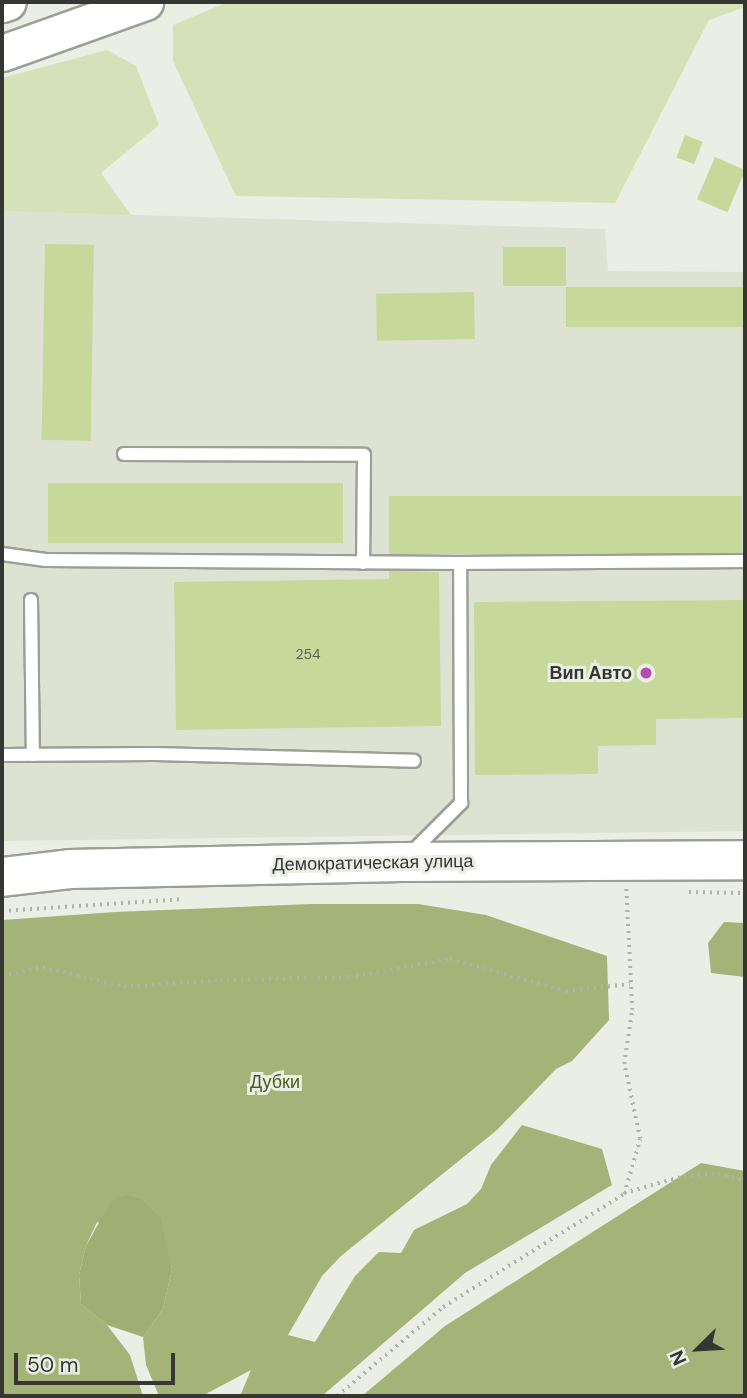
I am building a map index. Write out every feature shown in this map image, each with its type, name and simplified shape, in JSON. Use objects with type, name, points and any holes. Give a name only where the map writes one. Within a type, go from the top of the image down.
[{"type":"main road","points":[[2,4],[8,2]]},
{"type":"main road","points":[[2,53],[83,13],[145,2]]},
{"type":"main road","name":"Демократическая улица","points":[[2,877],[70,869],[402,862],[626,884],[745,860]]},
{"type":"lane","points":[[124,454],[364,455],[363,563]]},
{"type":"lane","points":[[2,554],[46,560],[363,563],[745,561]]},
{"type":"lane","points":[[402,862],[461,803],[460,563]]},
{"type":"lane","points":[[31,600],[33,755]]},
{"type":"lane","points":[[2,755],[155,754],[414,761]]},
{"type":"path","points":[[624,1194],[640,1139],[624,1064],[632,1010],[626,884]]},
{"type":"path","points":[[679,892],[745,892]]},
{"type":"path","points":[[2,911],[194,898]]},
{"type":"path","points":[[2,976],[43,967],[124,987],[220,980],[349,977],[450,959],[566,990],[630,984]]},
{"type":"path","points":[[337,1396],[443,1307],[624,1194],[684,1176],[718,1174],[745,1180]]},
{"type":"shaded area","points":[[228,2],[745,2],[745,7],[709,20],[615,203],[236,196],[173,61],[173,25]]},
{"type":"shaded area","points":[[107,50],[136,66],[159,125],[101,173],[131,215],[2,211],[2,78]]},
{"type":"shaded area","points":[[2,211],[605,229],[608,271],[745,272],[745,831],[2,841]]},
{"type":"shaded area","points":[[126,1195],[141,1199],[160,1217],[172,1269],[163,1309],[143,1337],[107,1325],[81,1304],[79,1275],[86,1246],[112,1199]]},
{"type":"green space","name":"Дубки","points":[[311,904],[418,904],[486,915],[607,956],[609,1020],[572,1061],[556,1069],[497,1130],[341,1256],[322,1276],[288,1335],[315,1342],[355,1276],[379,1252],[401,1253],[414,1230],[467,1204],[481,1189],[491,1165],[522,1125],[602,1149],[612,1185],[465,1273],[322,1396],[240,1396],[251,1370],[202,1396],[159,1396],[146,1365],[143,1337],[163,1309],[172,1269],[167,1250],[97,1222],[86,1246],[79,1275],[81,1304],[107,1325],[130,1355],[143,1396],[2,1396],[2,920],[115,912]]},
{"type":"green space","points":[[724,922],[745,923],[745,977],[711,973],[708,943]]},
{"type":"green space","points":[[701,1163],[745,1171],[745,1396],[362,1396],[445,1326]]},
{"type":"building","points":[[685,135],[703,142],[694,164],[676,157]]},
{"type":"building","points":[[715,157],[745,170],[727,212],[697,199]]},
{"type":"building","points":[[45,244],[94,245],[91,441],[42,440]]},
{"type":"building","points":[[503,247],[566,247],[566,286],[503,286]]},
{"type":"building","points":[[566,287],[745,287],[745,327],[566,327]]},
{"type":"building","points":[[474,292],[475,339],[377,341],[376,294]]},
{"type":"building","points":[[48,483],[343,483],[343,543],[48,543]]},
{"type":"building","points":[[389,496],[742,496],[742,554],[389,554]]},
{"type":"building","points":[[389,571],[439,572],[441,726],[176,730],[174,582],[389,579]]},
{"type":"building","points":[[745,600],[745,718],[656,719],[656,745],[598,746],[598,774],[475,775],[474,602]]},
{"type":"place","name":"Вип Авто","points":[[646,673]]}]
